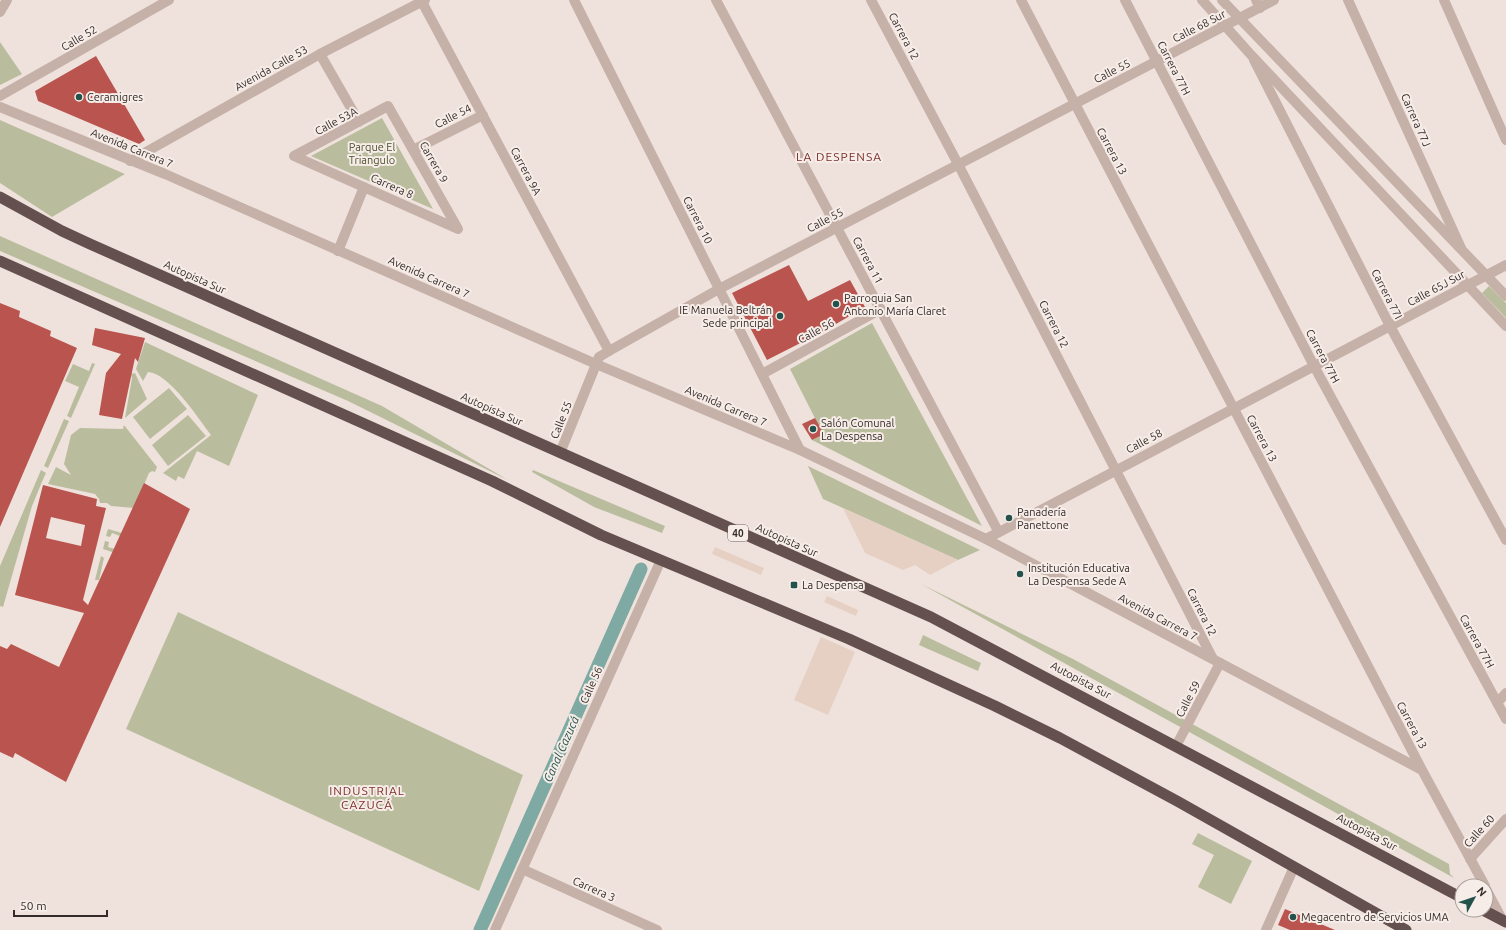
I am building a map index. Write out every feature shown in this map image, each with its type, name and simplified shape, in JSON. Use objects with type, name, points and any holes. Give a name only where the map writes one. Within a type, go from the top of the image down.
[{"type":"highway","name":"Autopista Sur","points":[[0,197],[83,241],[931,617],[1454,894]]},
{"type":"highway","points":[[0,261],[459,466],[601,535],[849,639],[995,706],[1060,738],[1143,782],[1406,930]]},
{"type":"highway","points":[[1494,916],[1505,921]]},
{"type":"street","points":[[0,12],[7,0]]},
{"type":"street","name":"Calle 52","points":[[0,96],[169,0]]},
{"type":"street","name":"Carrera 10","points":[[574,0],[800,450]]},
{"type":"street","name":"Carrera 11","points":[[716,0],[998,531]]},
{"type":"street","name":"Carrera 12","points":[[871,0],[958,164],[1115,470],[1216,661]]},
{"type":"street","name":"Carrera 13","points":[[1021,0],[1422,770],[1480,878]]},
{"type":"street","name":"Carrera 77H","points":[[1125,0],[1314,366],[1506,719]]},
{"type":"street","name":"Carrera 77I","points":[[1202,0],[1224,26],[1466,286]]},
{"type":"street","points":[[1222,0],[1241,17],[1506,296]]},
{"type":"street","name":"Calle 68 Sur","points":[[1156,61],[1241,17],[1258,4],[1274,0]]},
{"type":"street","name":"Carrera 77J","points":[[1348,0],[1462,250]]},
{"type":"street","points":[[1444,0],[1506,140]]},
{"type":"street","name":"Avenida Calle 53","points":[[130,161],[320,54],[423,1]]},
{"type":"street","name":"Carrera 9A","points":[[423,1],[608,351]]},
{"type":"street","points":[[320,54],[359,122]]},
{"type":"street","name":"Carrera 77I","points":[[1252,56],[1390,326],[1506,540]]},
{"type":"street","name":"Calle 55","points":[[560,453],[599,357],[608,351],[719,289],[1156,61]]},
{"type":"street","name":"Calle 53A","points":[[294,156],[388,106]]},
{"type":"street","name":"Carrera 9","points":[[388,106],[458,229]]},
{"type":"street","name":"Avenida Carrera 7","points":[[0,107],[165,174],[596,364],[800,450],[986,539],[1422,770]]},
{"type":"street","name":"Calle 54","points":[[413,150],[483,115]]},
{"type":"street","name":"Carrera 8","points":[[294,156],[458,229]]},
{"type":"street","points":[[338,250],[364,187]]},
{"type":"street","name":"Calle 65J Sur","points":[[1314,366],[1506,265]]},
{"type":"street","points":[[1466,286],[1506,326]]},
{"type":"street","name":"Calle 56","points":[[762,374],[881,309]]},
{"type":"street","name":"Calle 58","points":[[986,539],[998,531],[1314,366]]},
{"type":"street","name":"Calle 56","points":[[495,930],[661,560]]},
{"type":"street","name":"Calle 59","points":[[1176,746],[1216,661]]},
{"type":"street","points":[[1497,703],[1506,693]]},
{"type":"street","name":"Calle 60","points":[[1470,859],[1506,819]]},
{"type":"street","points":[[1266,930],[1294,867]]},
{"type":"street","name":"Carrera 3","points":[[522,870],[656,930]]},
{"type":"street","name":"Carrera 13","points":[[1494,902],[1505,921]]},
{"type":"green space","points":[[0,42],[22,74],[0,85]]},
{"type":"green space","name":"Parque El Triangulo","points":[[382,118],[433,209],[311,156]]},
{"type":"green space","points":[[0,120],[125,174],[52,217],[0,183]]},
{"type":"green space","points":[[0,236],[382,406],[508,480],[348,401],[0,251]]},
{"type":"green space","points":[[1489,286],[1506,303],[1506,318],[1482,293]]},
{"type":"green space","points":[[872,323],[982,526],[812,440],[823,434],[790,369]]},
{"type":"green space","points":[[145,342],[258,395],[229,466],[197,451],[184,479],[178,476],[176,481],[163,473],[211,435],[191,408],[165,380],[156,374],[148,372],[143,381],[136,369]]},
{"type":"green space","points":[[92,363],[95,364],[71,418],[67,416],[79,387],[65,381],[73,364],[89,371]]},
{"type":"green space","points":[[135,373],[147,399],[125,418],[132,378],[131,374]]},
{"type":"green space","points":[[169,388],[187,409],[150,439],[133,417]]},
{"type":"green space","points":[[188,415],[206,436],[168,466],[152,445]]},
{"type":"green space","points":[[64,419],[69,421],[48,468],[44,466]]},
{"type":"green space","points":[[124,425],[157,467],[155,472],[152,471],[149,473],[134,508],[111,506],[107,503],[100,503],[95,494],[48,484],[56,467],[71,475],[64,464],[71,435],[80,428],[123,429]]},
{"type":"green space","points":[[808,466],[980,550],[958,560],[823,499]]},
{"type":"green space","points":[[41,470],[46,473],[32,506],[3,607],[0,606],[0,566]]},
{"type":"green space","points":[[533,470],[665,526],[662,533],[594,507],[532,472]]},
{"type":"green space","points":[[108,529],[122,533],[115,553],[103,549],[105,541],[109,542],[108,547],[115,549],[120,536],[112,533],[110,537],[106,536]]},
{"type":"green space","points":[[101,556],[104,558],[99,580],[95,580]]},
{"type":"green space","points":[[636,566],[647,571],[491,922],[487,930],[474,930]]},
{"type":"green space","points":[[921,584],[1073,659],[1449,864],[1450,874],[1454,878]]},
{"type":"green space","points":[[178,612],[523,775],[479,891],[126,729]]},
{"type":"green space","points":[[923,635],[981,663],[978,671],[919,645]]},
{"type":"green space","points":[[1198,833],[1252,861],[1231,904],[1198,887],[1214,855],[1192,844]]},
{"type":"shaded area","points":[[843,508],[958,560],[930,575],[915,565],[903,570],[865,553]]},
{"type":"shaded area","points":[[715,547],[764,568],[761,575],[712,554]]},
{"type":"shaded area","points":[[827,596],[858,610],[856,616],[824,602]]},
{"type":"shaded area","points":[[821,637],[855,652],[828,715],[794,700]]},
{"type":"building","name":"Ceramigres","points":[[96,56],[145,140],[139,144],[38,101],[35,91]]},
{"type":"building","name":"IE Manuela Beltrán Sede principal","points":[[789,265],[808,301],[850,280],[865,307],[824,331],[767,360],[732,293]]},
{"type":"building","points":[[0,303],[20,311],[19,317],[51,331],[50,336],[77,348],[0,527]]},
{"type":"building","points":[[95,328],[145,338],[138,362],[135,358],[122,419],[99,415],[106,373],[121,354],[92,345]]},
{"type":"building","name":"Salón Comunal La Despensa","points":[[815,418],[824,434],[812,440],[802,424]]},
{"type":"building","points":[[144,483],[190,509],[66,782],[15,753],[13,758],[0,752],[0,646],[7,649],[11,644],[59,667],[84,613],[15,595],[43,485],[97,499],[96,506],[106,508],[83,600],[88,605]],"holes":[[[51,517],[85,525],[81,546],[46,538]]]},
{"type":"building","name":"Megacentro de Servicios UMA","points":[[1285,909],[1335,930],[1290,930],[1278,925]]},
{"type":"waterway","name":"Canal Cazucá","points":[[480,930],[641,569]]},
{"type":"place","name":"Ceramigres","points":[[79,97]]},
{"type":"place","name":"Parroquia San Antonio María Claret","points":[[836,304]]},
{"type":"place","name":"IE Manuela Beltrán Sede principal","points":[[780,316]]},
{"type":"place","name":"Salón Comunal La Despensa","points":[[813,429]]},
{"type":"place","name":"Panadería Panettone","points":[[1009,518]]},
{"type":"place","name":"Institución Educativa La Despensa Sede A","points":[[1020,574]]},
{"type":"place","name":"La Despensa","points":[[794,585]]},
{"type":"place","name":"Megacentro de Servicios UMA","points":[[1293,917]]},
{"type":"district","name":"LA DESPENSA","points":[[839,156]]},
{"type":"district","name":"INDUSTRIAL CAZUCÁ","points":[[367,797]]}]
